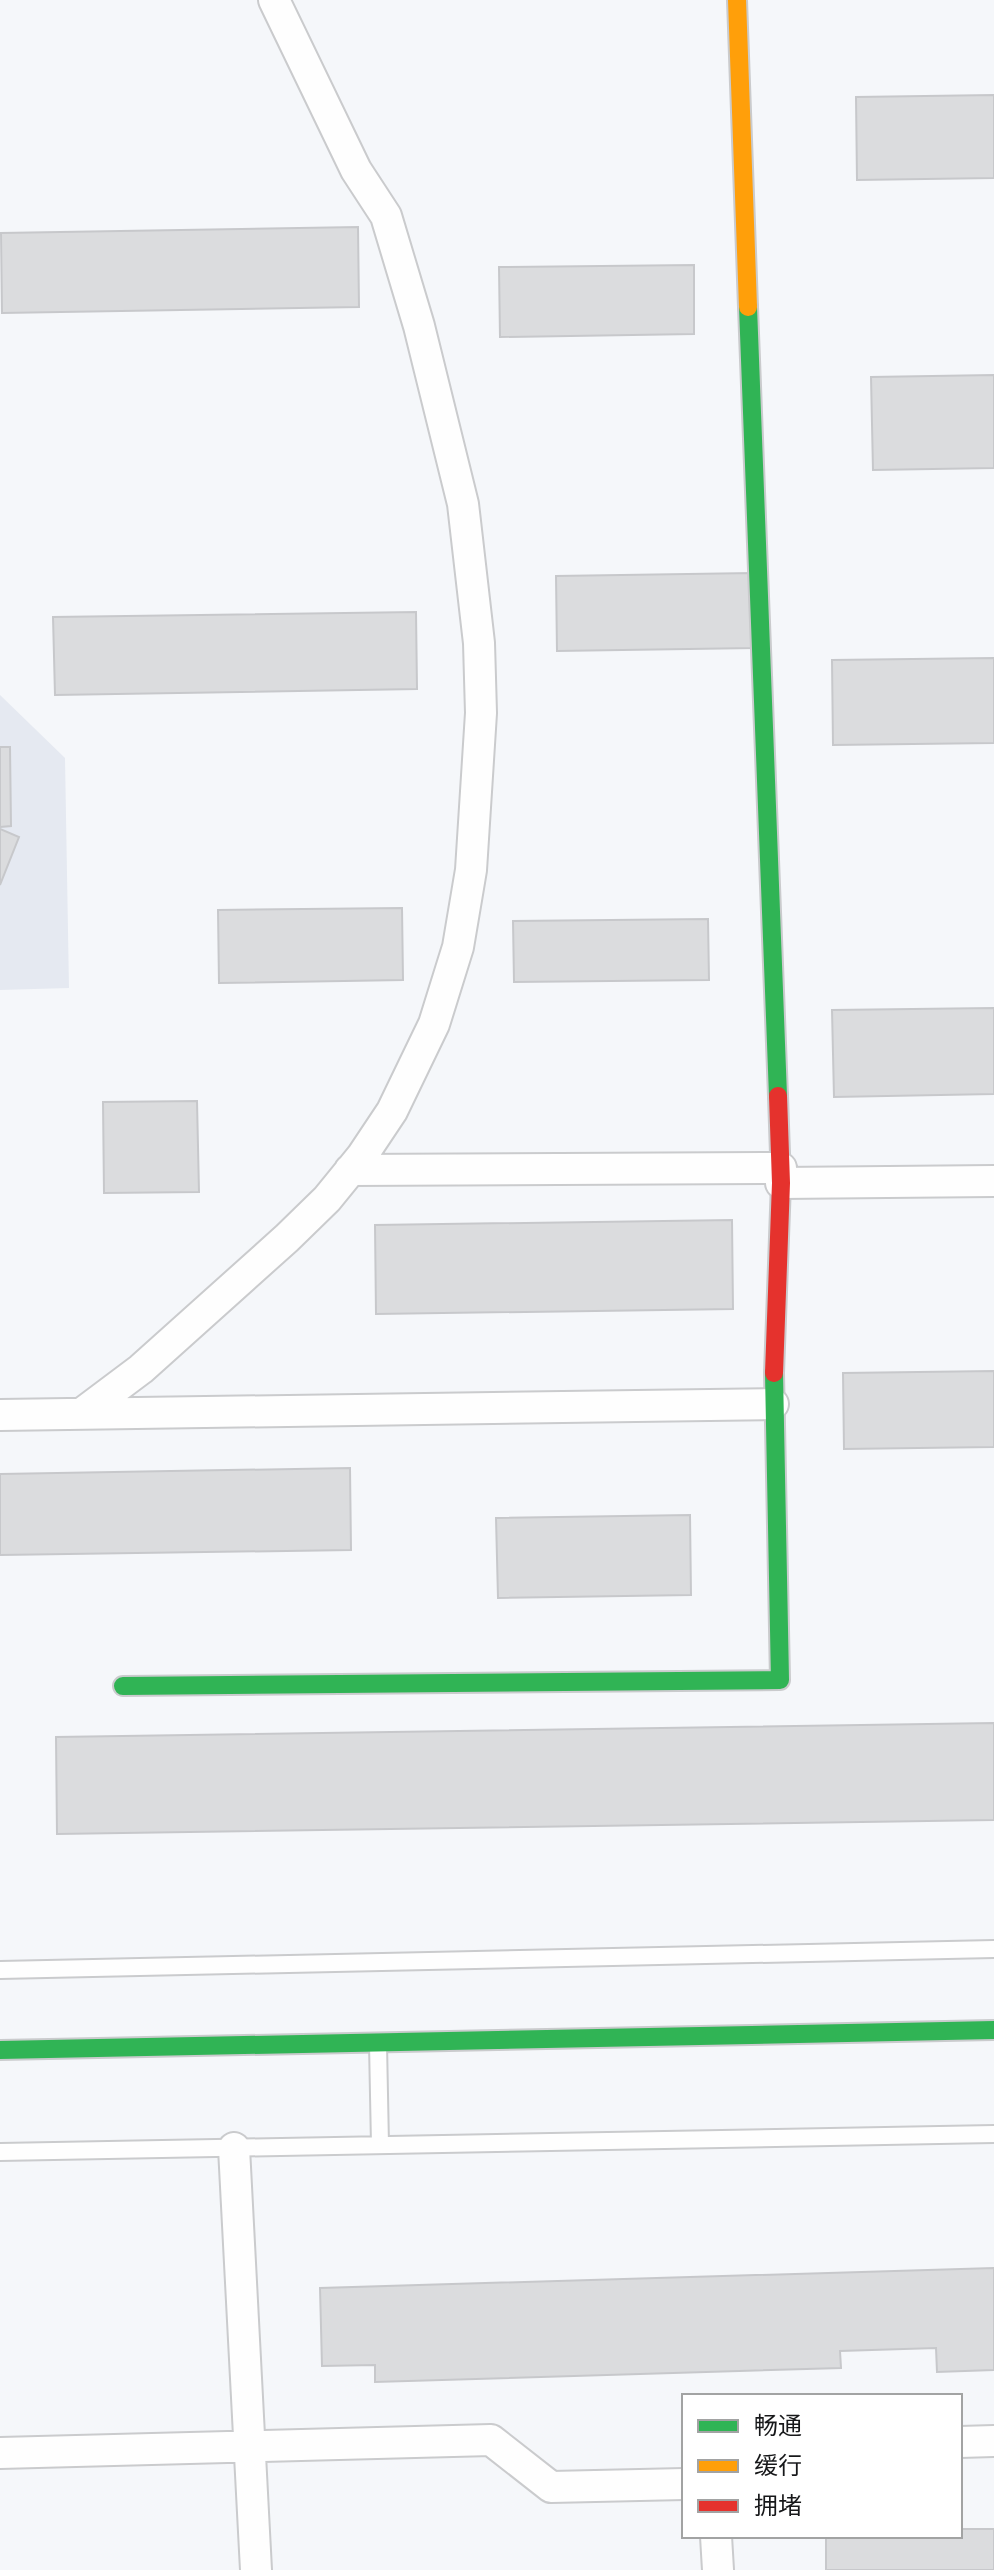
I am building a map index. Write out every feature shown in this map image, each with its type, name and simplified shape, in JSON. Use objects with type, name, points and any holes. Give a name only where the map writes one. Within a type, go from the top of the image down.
[{"type":"street","points":[[81,1414],[141,1369],[287,1238],[350,1170],[392,1111],[418,1062],[434,1024],[458,947],[479,791],[479,643],[463,504],[419,326],[386,216],[356,170],[274,0]]},
{"type":"street","points":[[123,1686],[780,1680],[773,1404],[781,1176],[737,0]]},
{"type":"street","points":[[350,1170],[994,1181]]},
{"type":"street","points":[[0,1415],[773,1404]]},
{"type":"street","points":[[0,2050],[994,2030]]},
{"type":"street","points":[[234,2148],[256,2570]]},
{"type":"street","points":[[0,2453],[491,2440],[551,2487],[682,2484]]},
{"type":"street","points":[[962,2442],[994,2441]]},
{"type":"street","points":[[716,2538],[718,2570]]},
{"type":"lane","points":[[0,1970],[994,1949]]},
{"type":"lane","points":[[378,2043],[380,2145]]},
{"type":"lane","points":[[0,2152],[994,2134]]},
{"type":"shaded area","points":[[0,695],[65,758],[69,988],[0,990]]},
{"type":"building","points":[[994,95],[994,178],[857,180],[856,97]]},
{"type":"building","points":[[358,227],[359,307],[2,313],[1,233]]},
{"type":"building","points":[[694,265],[694,334],[500,337],[499,267]]},
{"type":"building","points":[[994,375],[994,468],[873,470],[871,377]]},
{"type":"building","points":[[753,573],[754,648],[557,651],[556,576]]},
{"type":"building","points":[[416,612],[417,689],[55,695],[53,617]]},
{"type":"building","points":[[994,658],[994,743],[833,745],[832,660]]},
{"type":"building","points":[[0,747],[10,747],[11,826],[0,827]]},
{"type":"building","points":[[0,829],[19,837],[0,885]]},
{"type":"building","points":[[402,908],[403,980],[219,983],[218,910]]},
{"type":"building","points":[[708,919],[709,980],[514,982],[513,921]]},
{"type":"building","points":[[994,1008],[994,1094],[834,1097],[832,1010]]},
{"type":"building","points":[[197,1101],[199,1192],[104,1193],[103,1102]]},
{"type":"building","points":[[732,1220],[733,1309],[376,1314],[375,1225]]},
{"type":"building","points":[[994,1371],[994,1447],[844,1449],[843,1373]]},
{"type":"building","points":[[350,1468],[351,1550],[0,1555],[0,1474]]},
{"type":"building","points":[[690,1515],[691,1595],[498,1598],[496,1518]]},
{"type":"building","points":[[994,1723],[994,1820],[57,1834],[56,1737]]},
{"type":"building","points":[[994,2268],[994,2370],[937,2372],[936,2348],[840,2351],[841,2368],[375,2382],[375,2365],[322,2366],[320,2288]]},
{"type":"building","points":[[962,2529],[994,2529],[994,2570],[826,2570],[826,2538],[962,2538]]},
{"type":"traffic: fast","points":[[748,307],[778,1096]]},
{"type":"traffic: fast","points":[[123,1686],[780,1680],[774,1373]]},
{"type":"traffic: fast","points":[[0,2050],[994,2030]]},
{"type":"traffic: slow","points":[[737,0],[748,307]]},
{"type":"traffic: jam","points":[[774,1373],[781,1183],[778,1096]]}]
